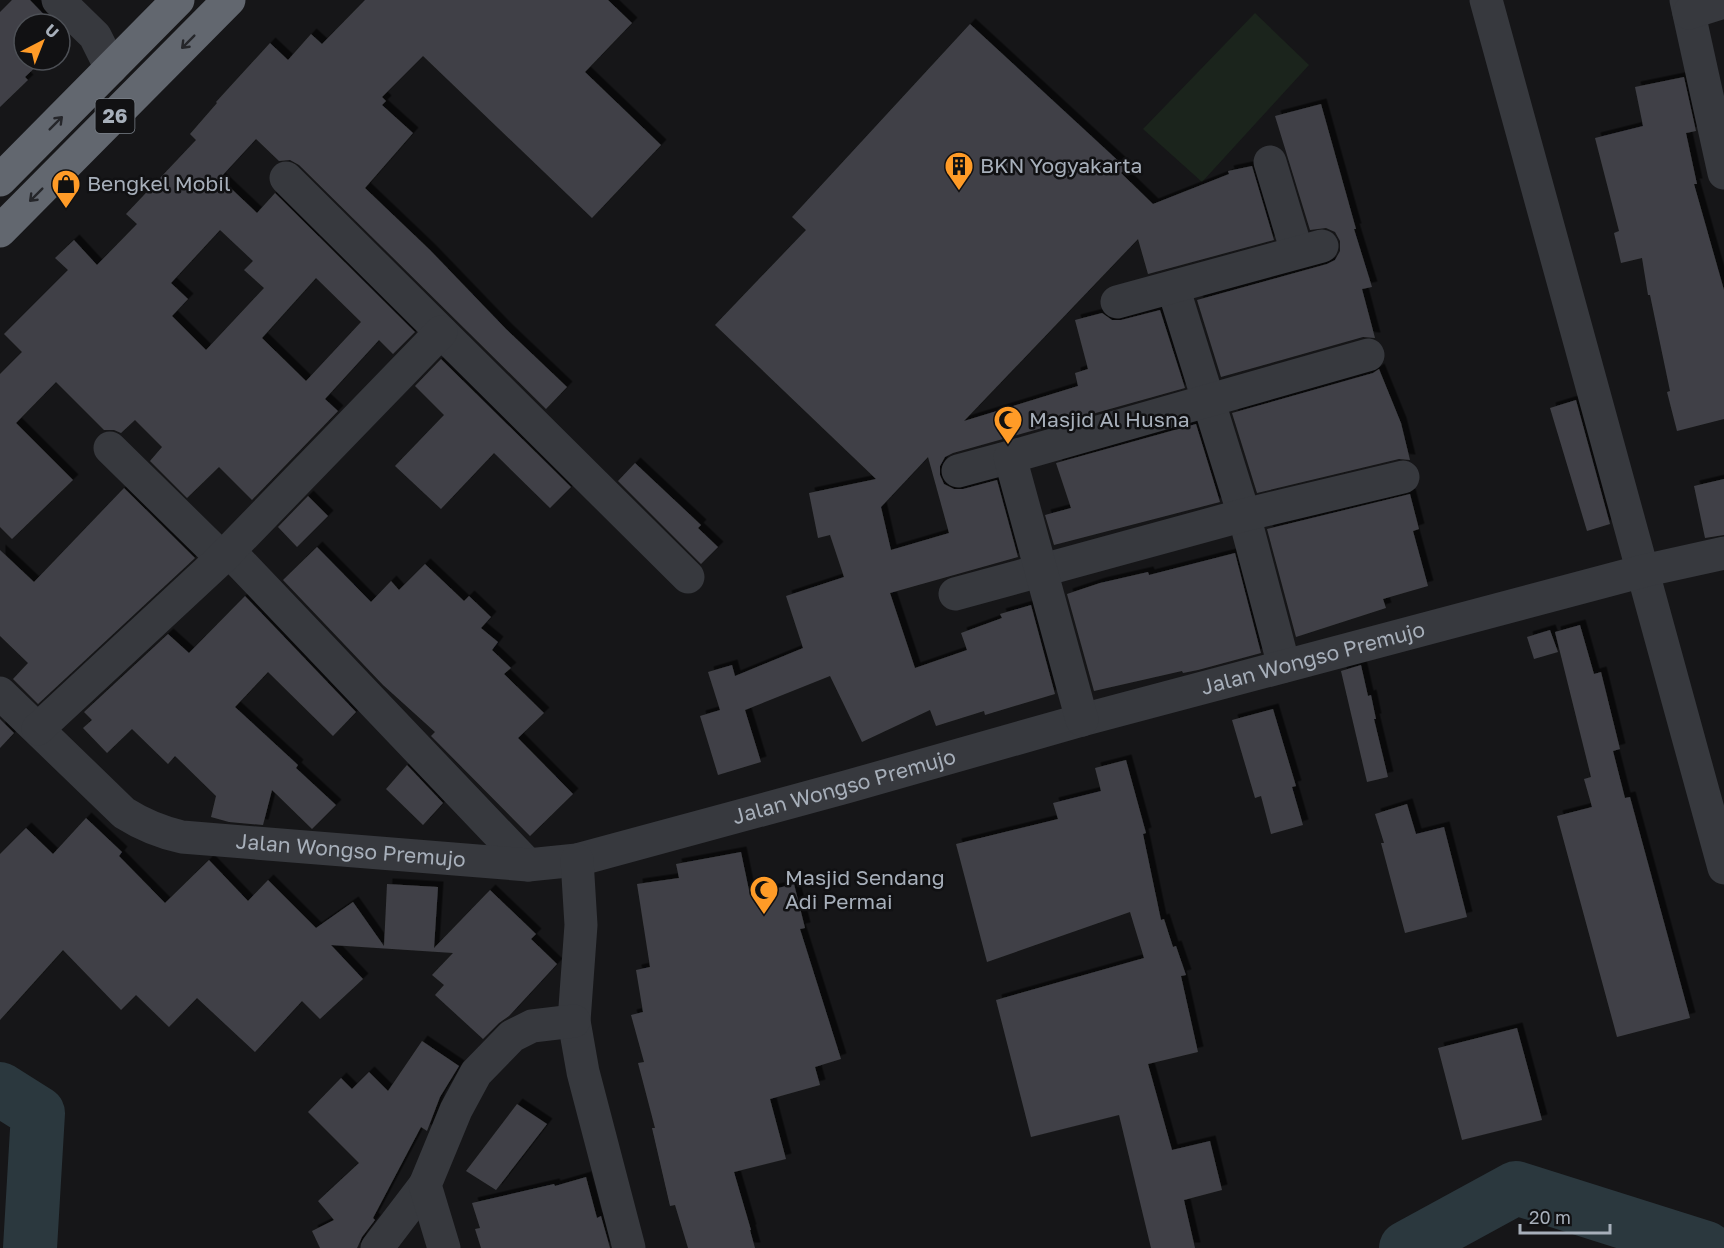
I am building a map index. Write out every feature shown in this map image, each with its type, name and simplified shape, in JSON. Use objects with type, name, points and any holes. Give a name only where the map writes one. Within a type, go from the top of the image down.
[{"type":"highway","name":"26","points":[[0,180],[178,0]]},
{"type":"highway","name":"26","points":[[0,231],[230,0]]},
{"type":"street","points":[[58,0],[95,36],[111,68]]},
{"type":"street","points":[[1486,0],[1724,868]]},
{"type":"street","points":[[1724,2],[1688,6],[1724,173]]},
{"type":"street","points":[[1117,302],[1309,249],[1270,162]]},
{"type":"street","points":[[286,178],[688,578]]},
{"type":"street","points":[[1173,287],[1244,515],[1284,666]]},
{"type":"street","points":[[38,729],[225,555],[441,332]]},
{"type":"street","points":[[958,471],[1209,402],[1368,355]]},
{"type":"street","points":[[110,448],[225,555],[528,865]]},
{"type":"street","points":[[1010,457],[1082,720]]},
{"type":"street","points":[[955,594],[1244,515],[1403,477]]},
{"type":"street","name":"Jalan Wongso Premujo","points":[[0,693],[124,813],[160,832],[182,837],[528,865],[577,860],[1082,720],[1643,571],[1724,553]]},
{"type":"street","points":[[577,860],[581,926],[574,1021],[583,1072],[628,1248]]},
{"type":"street","points":[[377,1248],[425,1185],[456,1110],[476,1073],[512,1036],[532,1026],[574,1021]]},
{"type":"street","points":[[425,1185],[444,1248]]},
{"type":"shaded area","points":[[1255,13],[1309,65],[1202,182],[1143,129]]},
{"type":"building","points":[[12,0],[30,0],[42,12],[12,12],[12,72],[30,72],[25,77],[28,80],[0,107],[0,12]]},
{"type":"building","points":[[365,0],[608,0],[632,23],[585,72],[661,145],[592,218],[423,56],[382,97],[386,101],[382,105],[413,133],[365,188],[567,387],[546,409],[299,165],[290,160],[279,161],[256,139],[220,178],[257,213],[275,193],[415,332],[393,354],[379,340],[325,399],[338,411],[252,500],[219,467],[187,498],[150,461],[162,447],[135,420],[121,433],[104,430],[56,382],[16,423],[73,480],[12,539],[0,527],[0,374],[22,352],[4,334],[68,270],[55,258],[74,240],[97,265],[137,224],[126,214],[196,140],[190,134],[270,43],[288,60],[311,34],[322,44]],"holes":[[[220,230],[253,261],[244,270],[264,288],[206,350],[172,316],[188,299],[171,283]],[[316,278],[361,322],[306,381],[262,338]]]},
{"type":"building","points":[[970,24],[1126,168],[1121,173],[1153,204],[1229,174],[1228,171],[1252,166],[1274,240],[1148,274],[1138,239],[964,421],[1078,386],[1075,373],[1088,369],[1075,320],[1102,313],[1112,320],[1121,320],[1160,310],[1185,388],[953,453],[945,457],[940,466],[940,475],[944,484],[954,489],[963,489],[997,480],[1018,557],[890,593],[915,668],[967,650],[961,633],[1002,618],[1000,614],[1031,605],[1055,694],[985,715],[984,711],[936,726],[930,710],[862,742],[830,676],[745,710],[761,762],[718,775],[700,716],[720,710],[708,672],[732,665],[735,676],[803,648],[786,596],[844,577],[830,535],[818,538],[809,493],[876,479],[715,325],[806,230],[792,217]],"holes":[[[928,457],[949,533],[891,550],[881,507]]]},
{"type":"building","points":[[1684,77],[1696,131],[1686,133],[1697,184],[1694,184],[1724,290],[1724,419],[1677,431],[1667,392],[1670,391],[1642,258],[1621,263],[1614,233],[1619,231],[1595,138],[1643,126],[1635,87]]},
{"type":"building","points":[[1321,104],[1372,287],[1362,289],[1375,338],[1363,337],[1221,377],[1197,300],[1327,264],[1335,260],[1340,251],[1340,241],[1335,232],[1326,228],[1310,230],[1275,116]]},
{"type":"building","points":[[441,359],[571,487],[550,508],[494,453],[441,509],[395,466],[444,415],[415,386]]},
{"type":"building","points":[[1379,369],[1401,423],[1410,460],[1399,459],[1257,493],[1232,413],[1373,373]]},
{"type":"building","points":[[1576,400],[1610,524],[1587,531],[1550,408]]},
{"type":"building","points":[[1196,424],[1220,502],[1054,545],[1045,515],[1071,508],[1056,463]]},
{"type":"building","points":[[635,463],[701,525],[698,528],[718,547],[701,564],[618,481]]},
{"type":"building","points":[[1724,479],[1724,535],[1705,538],[1694,486]]},
{"type":"building","points":[[124,488],[195,558],[38,704],[13,679],[28,663],[0,636],[0,550],[34,582]]},
{"type":"building","points":[[1410,494],[1419,529],[1413,531],[1428,586],[1383,599],[1386,608],[1296,637],[1267,529]]},
{"type":"building","points":[[308,496],[328,516],[297,547],[278,527]]},
{"type":"building","points":[[317,547],[371,602],[391,581],[399,590],[425,564],[464,601],[469,596],[491,617],[481,628],[498,642],[492,650],[511,668],[504,674],[544,713],[518,738],[573,794],[530,836],[431,736],[435,732],[383,685],[283,580]]},
{"type":"building","points":[[1235,553],[1261,653],[1198,670],[1183,673],[1182,671],[1094,691],[1067,594],[1100,583],[1148,572],[1149,575]]},
{"type":"building","points":[[245,596],[356,712],[333,736],[268,672],[235,707],[298,765],[296,768],[336,805],[312,829],[272,790],[263,825],[229,822],[211,817],[216,796],[175,756],[168,764],[132,729],[107,753],[83,728],[92,720],[84,712],[168,634],[189,653]]},
{"type":"building","points":[[1580,625],[1594,674],[1601,672],[1620,749],[1613,751],[1625,798],[1630,797],[1690,1018],[1617,1037],[1557,816],[1592,807],[1584,779],[1591,777],[1555,632]]},
{"type":"building","points":[[1550,630],[1558,652],[1534,659],[1527,637]]},
{"type":"building","points":[[1361,665],[1368,696],[1371,695],[1376,719],[1374,719],[1388,777],[1367,782],[1341,671]]},
{"type":"building","points":[[1273,709],[1296,786],[1292,787],[1303,825],[1271,834],[1261,796],[1255,798],[1232,720]]},
{"type":"building","points":[[0,719],[14,733],[0,748]]},
{"type":"building","points":[[1126,760],[1146,833],[1143,834],[1161,920],[1164,919],[1173,947],[1176,946],[1186,975],[1181,976],[1198,1052],[1148,1064],[1172,1150],[1210,1141],[1222,1190],[1184,1200],[1195,1248],[1151,1248],[1119,1115],[1031,1137],[996,1000],[1144,958],[1130,912],[987,962],[956,844],[1058,819],[1053,803],[1101,791],[1095,768]]},
{"type":"building","points":[[407,765],[443,803],[423,825],[386,789]]},
{"type":"building","points":[[1407,804],[1416,834],[1444,827],[1467,917],[1405,933],[1375,814]]},
{"type":"building","points":[[86,818],[122,852],[119,856],[165,903],[209,860],[248,901],[268,880],[316,928],[353,902],[384,946],[387,884],[438,887],[434,948],[490,890],[536,934],[531,939],[557,964],[509,1016],[483,1039],[435,995],[444,985],[432,975],[453,953],[331,945],[363,979],[320,1019],[302,1001],[255,1052],[197,998],[169,1027],[136,995],[121,1010],[63,950],[0,1020],[0,854],[26,828],[53,854]]},
{"type":"building","points":[[741,852],[750,895],[794,884],[805,928],[800,929],[841,1059],[815,1067],[820,1085],[770,1099],[786,1159],[734,1172],[755,1248],[688,1248],[675,1205],[670,1206],[652,1128],[655,1128],[638,1063],[644,1062],[631,1015],[643,1012],[636,970],[650,967],[637,884],[679,878],[676,864]]},
{"type":"building","points":[[1517,1028],[1542,1120],[1462,1140],[1438,1048]]},
{"type":"building","points":[[422,1041],[459,1066],[440,1097],[427,1131],[421,1127],[373,1218],[375,1220],[357,1248],[320,1248],[312,1231],[334,1220],[318,1201],[359,1163],[308,1112],[341,1078],[352,1089],[369,1072],[388,1091]]},
{"type":"building","points":[[517,1104],[547,1124],[496,1190],[466,1171]]},
{"type":"building","points":[[586,1177],[597,1218],[601,1216],[610,1248],[481,1248],[475,1229],[480,1228],[472,1203],[554,1184],[555,1186]]},
{"type":"waterway","points":[[0,1089],[38,1113],[30,1248]]},
{"type":"waterway","points":[[1406,1248],[1516,1188],[1706,1248]]},
{"type":"place","name":"BKN Yogyakarta","points":[[959,192]]},
{"type":"place","name":"Bengkel Mobil","points":[[66,210]]},
{"type":"place","name":"Masjid Al Husna","points":[[1008,446]]},
{"type":"place","name":"Masjid Sendang Adi Permai","points":[[764,916]]}]
